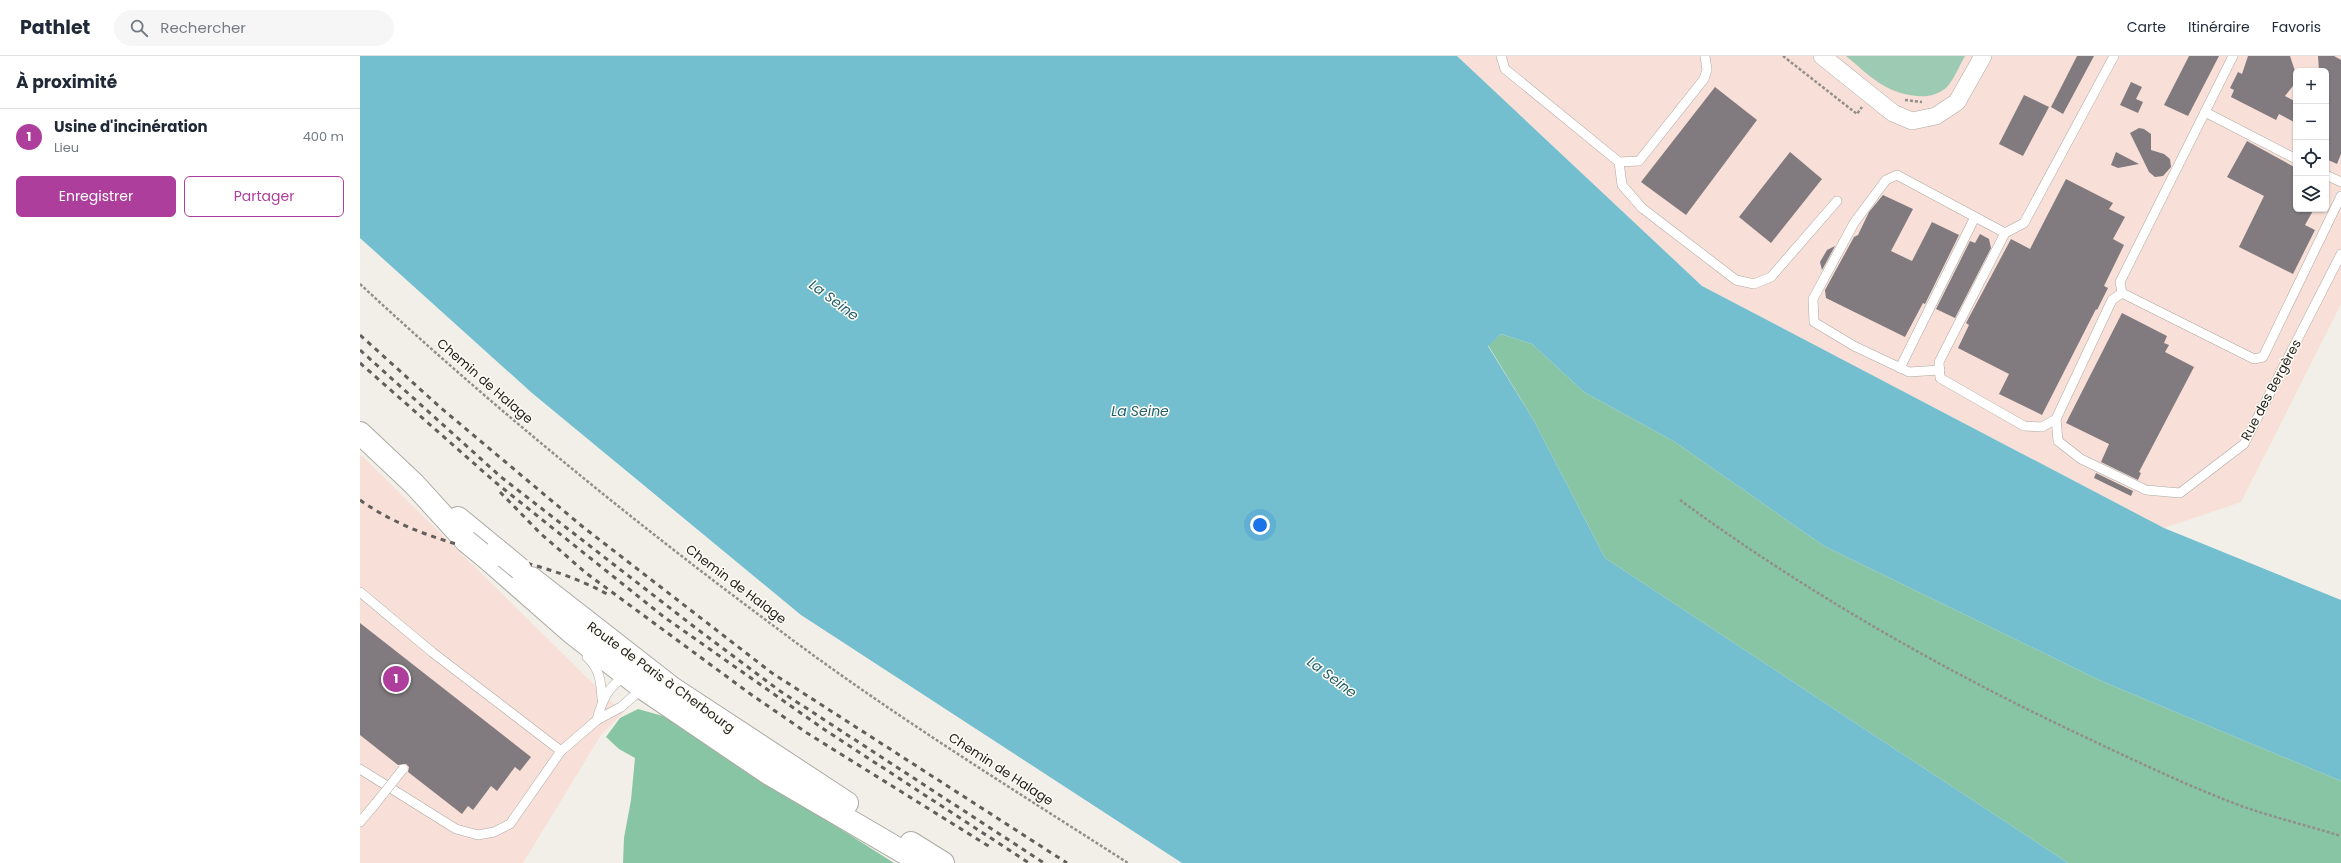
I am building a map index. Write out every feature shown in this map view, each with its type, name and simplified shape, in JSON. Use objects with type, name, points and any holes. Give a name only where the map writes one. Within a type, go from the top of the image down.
[{"type":"main road","name":"Route de Paris à Cherbourg","points":[[360,433],[571,632],[636,671],[672,688],[722,722],[943,863]]},
{"type":"main road","name":"Route de Paris à Cherbourg","points":[[414,484],[466,540],[494,559],[520,569],[576,615],[636,671],[644,689],[768,773],[922,863]]},
{"type":"street","points":[[1822,56],[1893,113],[1912,121],[1936,116],[1957,102],[1983,56]]},
{"type":"lane","points":[[1501,56],[1505,69],[1619,162],[1639,161],[1704,79],[1707,70],[1705,56]]},
{"type":"lane","points":[[2114,56],[2024,223],[2005,233],[1939,362],[1940,378],[2024,426],[2042,427],[2056,419],[2112,300],[2122,293]]},
{"type":"lane","points":[[2122,293],[2120,282],[2233,56]]},
{"type":"lane","points":[[2205,112],[2293,157]]},
{"type":"lane","points":[[1619,162],[1622,185],[1642,208],[1736,280],[1754,284],[1771,277],[1837,201]]},
{"type":"lane","points":[[1940,370],[1909,372],[1854,346],[1814,322],[1813,299],[1854,223],[1886,180],[1897,175],[2005,233]]},
{"type":"lane","points":[[2328,176],[2341,182]]},
{"type":"lane","points":[[2122,293],[2254,359],[2262,357],[2341,196]]},
{"type":"lane","points":[[1900,368],[1974,217]]},
{"type":"lane","name":"Rue des Bergères","points":[[2056,419],[2058,441],[2081,459],[2146,490],[2180,493],[2244,444],[2341,254]]},
{"type":"lane","points":[[494,559],[595,664],[600,679],[602,699],[596,720]]},
{"type":"lane","points":[[360,592],[432,652],[561,751]]},
{"type":"lane","points":[[602,699],[614,684],[636,671]]},
{"type":"lane","points":[[360,769],[456,829],[478,835],[494,832],[510,824],[561,751],[596,720],[621,707],[644,689]]},
{"type":"lane","points":[[360,822],[403,769]]},
{"type":"path","name":"Chemin de Halage","points":[[360,284],[468,381],[548,448],[674,550],[814,656],[949,747],[1128,863]]},
{"type":"path","points":[[1680,500],[1746,548],[1896,641],[2033,713],[2154,769],[2244,807],[2341,836]]},
{"type":"shaded area","points":[[1457,56],[2341,56],[2341,304],[2241,502],[2164,528],[1702,286]]},
{"type":"shaded area","points":[[360,454],[623,713],[601,735],[523,863],[360,863]]},
{"type":"green space","points":[[1846,56],[1965,56],[1954,77],[1946,88],[1936,94],[1921,96],[1906,94],[1887,87],[1871,77]]},
{"type":"green space","points":[[1501,334],[1532,344],[1584,392],[1675,442],[1824,546],[2099,680],[2341,781],[2341,863],[2068,863],[1605,558],[1533,419],[1488,345]]},
{"type":"green space","points":[[638,709],[663,716],[894,863],[623,863],[624,838],[631,800],[635,758],[619,749],[606,737],[620,718]]},
{"type":"water","name":"La Seine","points":[[360,56],[1457,56],[1702,286],[2164,528],[2341,600],[2341,781],[2099,680],[1824,546],[1675,442],[1584,392],[1532,344],[1501,334],[1488,346],[1533,419],[1605,558],[2068,863],[1182,863],[801,615],[532,393],[360,238]]},
{"type":"building","points":[[2077,56],[2094,56],[2063,114],[2051,107]]},
{"type":"building","points":[[2189,56],[2219,56],[2188,116],[2164,105]]},
{"type":"building","points":[[2248,56],[2290,56],[2294,68],[2293,86],[2285,96],[2293,100],[2293,121],[2279,114],[2276,120],[2231,97],[2234,90],[2230,88],[2238,72],[2242,74]]},
{"type":"building","points":[[2318,56],[2334,56],[2341,60],[2341,154],[2337,164],[2329,160],[2329,68],[2319,68]]},
{"type":"building","points":[[2131,82],[2142,87],[2136,99],[2143,102],[2138,113],[2120,105]]},
{"type":"building","points":[[1715,87],[1757,120],[1686,215],[1641,182]]},
{"type":"building","points":[[2024,95],[2049,107],[2023,156],[1999,144]]},
{"type":"building","points":[[2139,128],[2144,129],[2151,134],[2151,150],[2164,154],[2170,159],[2171,167],[2163,176],[2155,177],[2149,172],[2130,133]]},
{"type":"building","points":[[2247,141],[2293,166],[2293,212],[2312,212],[2305,225],[2315,230],[2293,274],[2239,247],[2264,196],[2227,177]]},
{"type":"building","points":[[1790,152],[1822,179],[1771,243],[1739,217]]},
{"type":"building","points":[[2116,152],[2139,164],[2118,168],[2111,165]]},
{"type":"building","points":[[2066,179],[2113,203],[2109,209],[2125,217],[2113,239],[2124,245],[2104,286],[2108,288],[2042,415],[1999,394],[2009,374],[1958,348],[1969,325],[1966,323],[2011,239],[2030,249]]},
{"type":"building","points":[[1883,195],[1913,209],[1891,251],[1912,261],[1932,222],[1959,235],[1925,304],[1923,303],[1905,337],[1826,298],[1825,290],[1854,237],[1858,235],[1869,212]]},
{"type":"building","points":[[1980,234],[1989,239],[1991,248],[1955,318],[1936,309],[1970,241],[1975,243]]},
{"type":"building","points":[[1835,246],[1822,270],[1820,262],[1827,250]]},
{"type":"building","points":[[2122,313],[2167,336],[2164,343],[2169,345],[2165,352],[2194,367],[2139,472],[2141,473],[2138,480],[2101,462],[2109,444],[2066,423]]},
{"type":"building","points":[[2096,473],[2133,491],[2131,496],[2094,478]]},
{"type":"building","points":[[360,623],[531,757],[520,771],[515,767],[497,791],[491,786],[473,810],[468,806],[462,814],[408,772],[409,767],[406,764],[398,765],[360,735]]},
{"type":"railway","points":[[360,335],[441,408],[583,527],[772,673],[1067,863]]},
{"type":"railway","points":[[360,350],[501,477],[697,629],[780,691],[1044,863]]},
{"type":"railway","points":[[360,363],[495,482],[664,617],[825,730],[1029,863]]},
{"type":"railway","points":[[500,492],[540,533],[586,573],[749,693],[807,733],[990,847]]},
{"type":"railway","points":[[360,500],[390,518],[420,532],[451,543],[546,569],[577,580],[607,594]]},
{"type":"place","name":"Usine d'incinération","points":[[396,679]]}]
